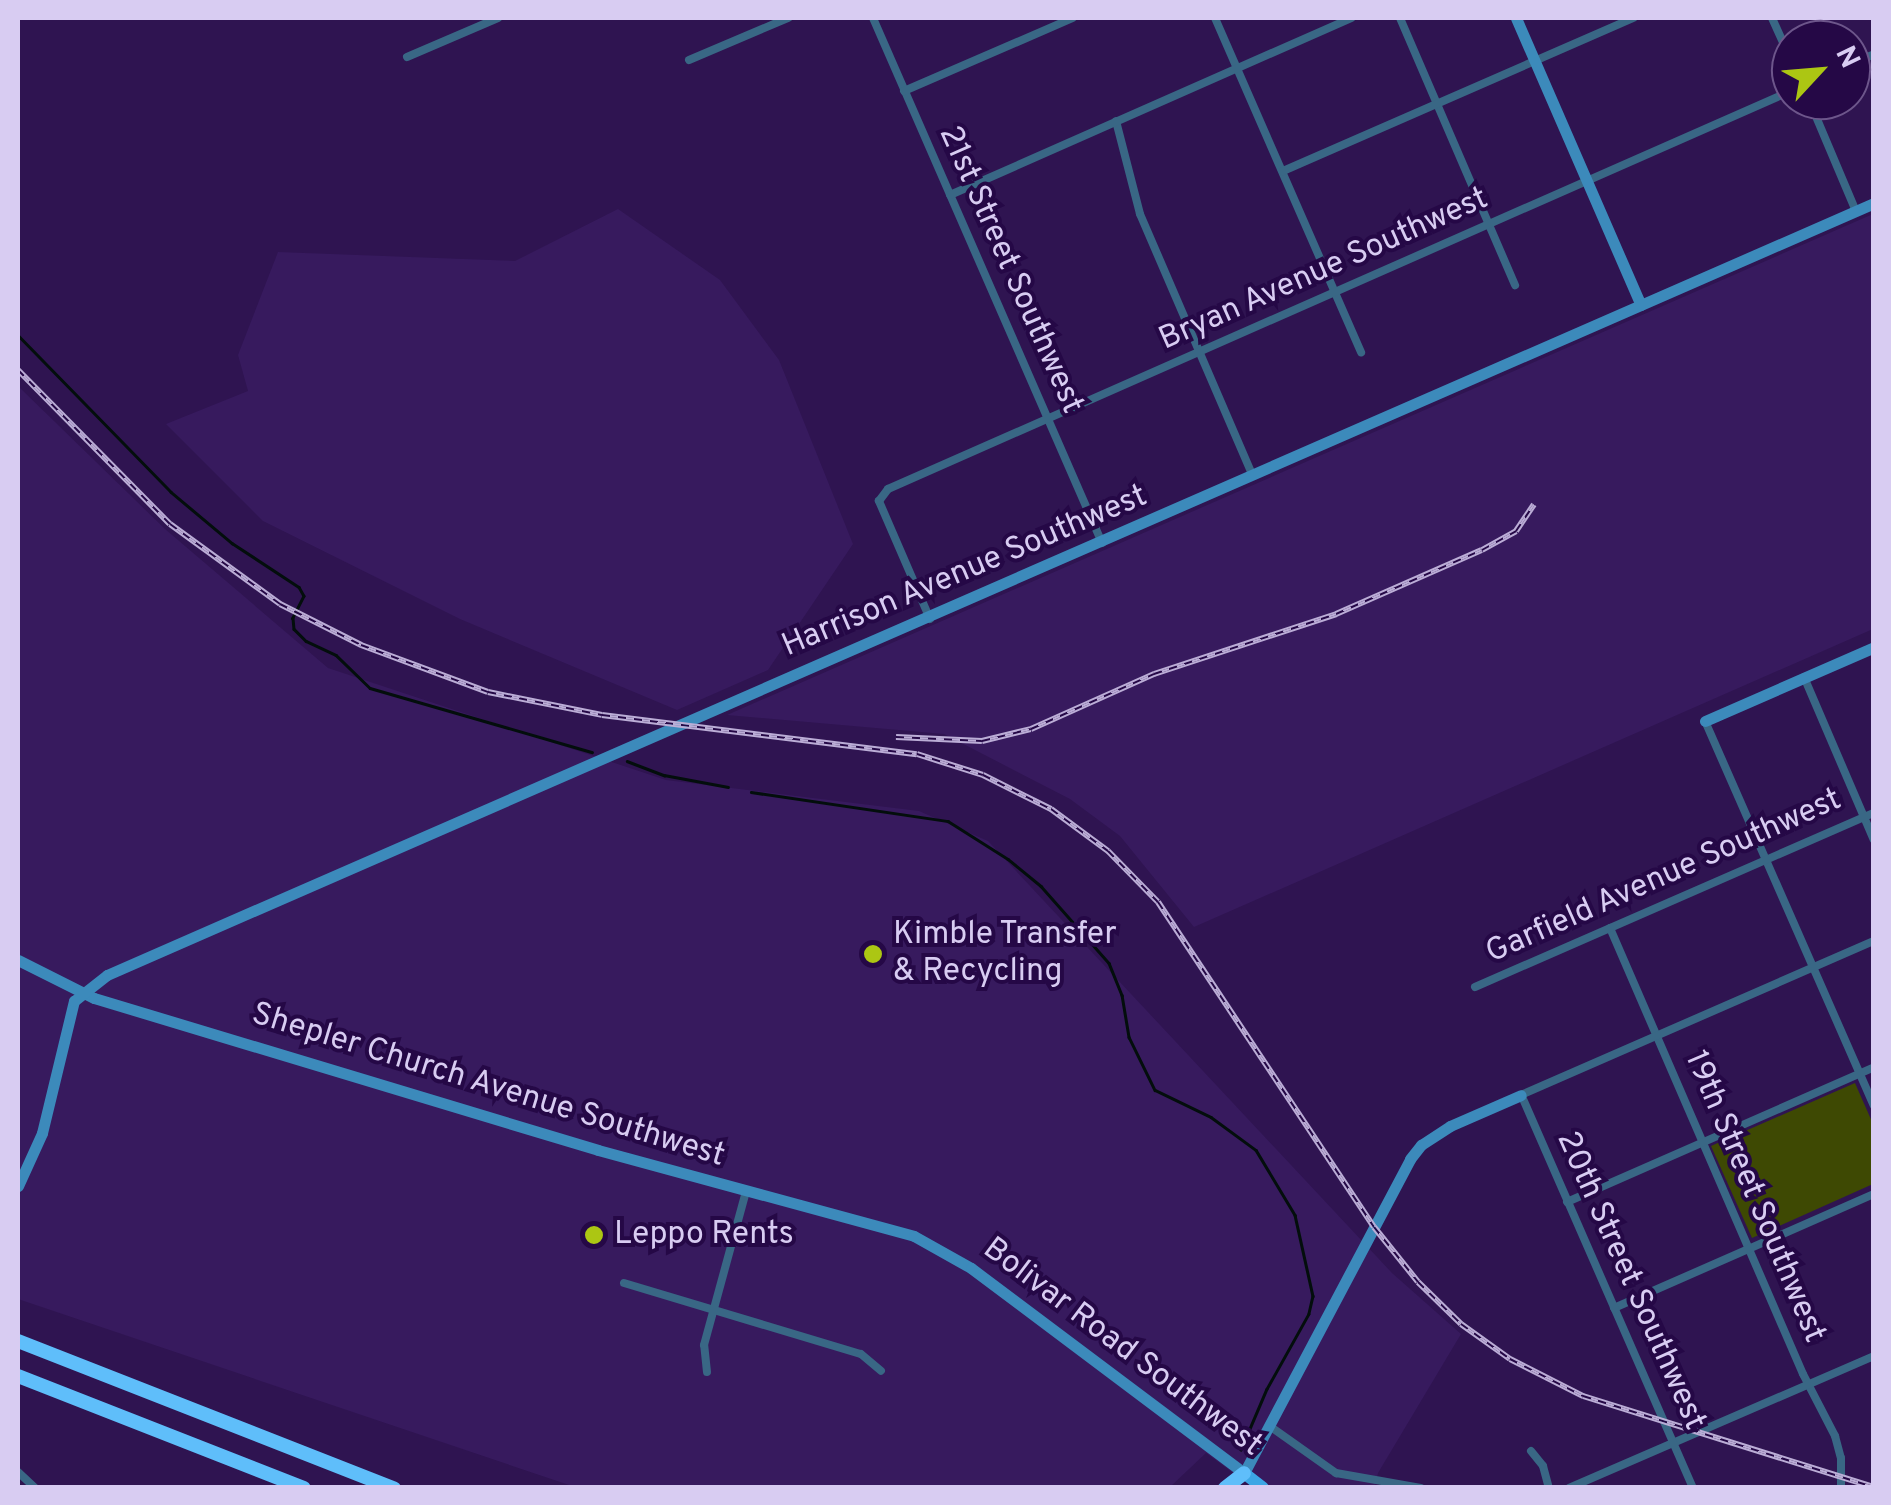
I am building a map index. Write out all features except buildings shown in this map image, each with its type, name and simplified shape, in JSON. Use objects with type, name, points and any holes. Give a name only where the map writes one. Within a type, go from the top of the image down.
[{"type":"highway","points":[[18,1341],[394,1488]]},
{"type":"highway","points":[[18,1376],[304,1488]]},
{"type":"highway","points":[[1225,1488],[1241,1480]]},
{"type":"main road","name":"Bolivar Road Southwest","points":[[1241,1480],[1263,1488]]},
{"type":"street","points":[[407,57],[498,18]]},
{"type":"street","points":[[690,60],[788,18]]},
{"type":"street","name":"21st Street Southwest","points":[[872,18],[1102,543]]},
{"type":"street","points":[[1044,18],[1048,28]]},
{"type":"street","points":[[904,91],[1073,18]]},
{"type":"street","points":[[1215,18],[1361,352]]},
{"type":"street","points":[[950,195],[1352,18]]},
{"type":"street","points":[[1400,18],[1515,284]]},
{"type":"street","points":[[1516,18],[1640,305]]},
{"type":"street","points":[[1283,172],[1634,18]]},
{"type":"street","name":"Bryan Avenue Southwest","points":[[930,618],[879,496],[1771,99]]},
{"type":"street","points":[[1817,120],[1856,211]]},
{"type":"street","points":[[1116,121],[1134,200],[1253,476]]},
{"type":"street","name":"Harrison Avenue Southwest","points":[[80,993],[122,968],[1874,203]]},
{"type":"street","points":[[1874,647],[1705,720],[1874,1106]]},
{"type":"street","points":[[1804,678],[1874,840]]},
{"type":"street","name":"Garfield Avenue Southwest","points":[[1475,988],[1874,813]]},
{"type":"street","name":"19th Street Southwest","points":[[1610,928],[1808,1384],[1840,1447],[1841,1488]]},
{"type":"street","points":[[1241,1480],[1410,1159],[1421,1145],[1450,1126],[1874,941]]},
{"type":"street","name":"Shepler Church Avenue Southwest","points":[[18,960],[80,993],[746,1191],[892,1228],[947,1252]]},
{"type":"street","points":[[18,1186],[42,1134],[65,1026],[80,993]]},
{"type":"street","points":[[1568,1202],[1874,1068]]},
{"type":"street","name":"20th Street Southwest","points":[[1521,1095],[1693,1488]]},
{"type":"street","points":[[706,1372],[704,1345],[746,1191]]},
{"type":"street","points":[[1614,1308],[1874,1194]]},
{"type":"street","name":"Bolivar Road Southwest","points":[[947,1252],[1241,1480]]},
{"type":"street","points":[[624,1283],[861,1354],[880,1372]]},
{"type":"street","points":[[1569,1488],[1874,1356]]},
{"type":"street","points":[[1271,1427],[1336,1473],[1422,1488]]},
{"type":"street","points":[[1531,1451],[1543,1466],[1549,1488]]},
{"type":"street","points":[[18,1472],[36,1488]]},
{"type":"shaded area","points":[[618,209],[720,280],[779,360],[853,544],[768,670],[677,710],[460,619],[263,521],[166,424],[248,391],[238,355],[278,252],[515,261]]},
{"type":"shaded area","points":[[1873,214],[1873,629],[1194,927],[1120,836],[1070,799],[944,734],[727,715]]},
{"type":"shaded area","points":[[18,386],[165,529],[328,668],[666,780],[919,811],[988,841],[1392,1273],[1461,1334],[1378,1473],[1375,1487],[1252,1487],[1206,1453],[1170,1487],[575,1487],[18,1299]]},
{"type":"green space","points":[[1855,1083],[1873,1124],[1873,1184],[1752,1238],[1711,1146]]},
{"type":"waterway","points":[[18,335],[171,492],[232,543],[299,587],[304,596],[293,618],[294,629],[306,641],[336,655],[370,688],[592,752]]},
{"type":"waterway","points":[[627,761],[664,775],[728,787]]},
{"type":"waterway","points":[[751,792],[948,821],[1008,859],[1041,886],[1109,963],[1122,995],[1129,1037],[1155,1090],[1211,1117],[1256,1150],[1295,1215],[1313,1296],[1309,1314],[1267,1389],[1241,1450]]},
{"type":"railway","points":[[18,370],[170,524],[280,604],[361,645],[488,692],[602,715],[917,754],[983,775],[1051,809],[1108,851],[1158,902],[1374,1227],[1418,1282],[1461,1324],[1510,1359],[1583,1396],[1874,1487]]},
{"type":"railway","points":[[896,737],[982,741],[1031,729],[1154,674],[1336,614],[1482,550],[1516,531],[1534,504]]},
{"type":"place","name":"Kimble Transfer & Recycling","points":[[873,954]]},
{"type":"place","name":"Leppo Rents","points":[[594,1235]]}]
